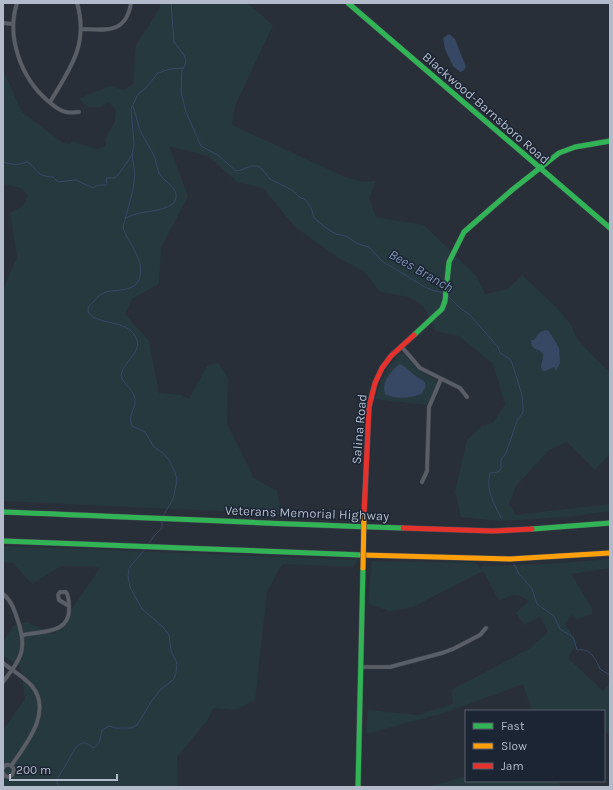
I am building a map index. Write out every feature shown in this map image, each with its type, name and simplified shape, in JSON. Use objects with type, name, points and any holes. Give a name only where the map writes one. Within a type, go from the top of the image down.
[{"type":"main road","name":"Blackwood-Barnsboro Road","points":[[348,3],[610,228]]},
{"type":"main road","name":"Salina Road","points":[[358,787],[366,454],[370,398],[375,383],[382,368],[391,356],[440,312],[444,304],[446,294],[449,262],[464,232],[556,155],[575,147],[610,141]]},
{"type":"main road","name":"Veterans Memorial Highway","points":[[3,512],[190,519],[261,524],[493,531],[563,527],[610,522]]},
{"type":"main road","points":[[3,541],[180,547],[236,551],[510,559],[610,553]]},
{"type":"street","points":[[12,3],[17,4],[13,24],[14,38],[24,69],[38,91],[50,102],[62,111],[79,112]]},
{"type":"street","points":[[50,102],[76,57],[80,44],[82,29],[77,3]]},
{"type":"street","points":[[82,29],[110,29],[119,26],[128,16],[131,3]]},
{"type":"street","points":[[3,23],[13,24]]},
{"type":"street","points":[[401,346],[420,368],[460,388],[467,397]]},
{"type":"street","points":[[422,482],[427,470],[429,407],[441,379]]},
{"type":"street","points":[[3,594],[14,609],[22,635],[23,649],[19,660],[3,682]]},
{"type":"street","points":[[22,635],[55,629],[62,626],[67,620],[69,606]]},
{"type":"street","points":[[361,667],[390,667],[442,653],[480,635],[486,628]]},
{"type":"street","points":[[3,663],[25,679],[34,689],[40,709],[35,728],[29,740],[11,766]]},
{"type":"street","points":[[3,768],[8,765],[11,766]]},
{"type":"street","points":[[3,773],[8,777],[12,775],[14,770],[11,766]]},
{"type":"shaded area","points":[[160,3],[247,3],[273,25],[235,106],[232,125],[345,177],[363,182],[376,181],[369,198],[376,217],[424,225],[477,277],[485,294],[508,289],[522,275],[557,308],[571,325],[577,339],[610,373],[610,453],[595,470],[567,442],[549,450],[516,486],[509,504],[516,515],[610,504],[610,511],[567,517],[501,521],[461,517],[455,491],[467,440],[482,426],[493,423],[505,404],[493,364],[459,336],[436,331],[423,306],[409,297],[380,292],[365,272],[340,259],[295,227],[263,188],[237,182],[208,156],[169,146],[188,196],[161,248],[159,284],[132,299],[125,314],[149,341],[159,393],[181,395],[189,399],[207,366],[218,363],[228,378],[227,424],[254,478],[277,491],[282,514],[3,501],[3,290],[17,257],[10,213],[23,206],[28,195],[21,188],[3,184],[3,70],[22,112],[63,143],[70,144],[72,141],[96,149],[106,146],[105,140],[115,121],[116,109],[108,102],[101,107],[87,107],[79,99],[110,86],[124,90],[133,84],[136,45],[160,8]]},
{"type":"shaded area","points":[[401,353],[404,354],[419,371],[436,380],[437,383],[427,405],[375,399],[379,386],[388,368]]},
{"type":"shaded area","points":[[3,546],[357,560],[353,567],[282,564],[267,592],[255,700],[236,710],[213,708],[207,721],[177,757],[178,787],[3,787],[3,730],[25,699],[20,666],[3,656],[3,642],[13,626],[27,622],[54,635],[100,568],[91,566],[61,566],[32,584],[13,563],[3,562]]},
{"type":"shaded area","points":[[610,559],[610,568],[571,574],[592,608],[592,614],[577,619],[571,615],[565,624],[577,642],[568,658],[603,691],[610,684],[610,737],[605,730],[605,710],[532,710],[523,684],[444,713],[366,734],[368,710],[417,715],[453,704],[451,690],[529,649],[548,632],[540,617],[524,625],[516,613],[529,601],[520,596],[514,595],[499,601],[483,571],[413,607],[389,611],[368,604],[372,561],[476,563],[482,570],[481,566],[549,564]]},
{"type":"shaded area","points":[[465,776],[465,782],[558,782],[561,787],[428,787]]},
{"type":"water","points":[[449,34],[455,39],[466,67],[460,72],[453,66],[445,49],[443,38]]},
{"type":"water","points":[[545,330],[549,331],[559,348],[560,363],[556,371],[554,367],[543,371],[541,367],[543,354],[531,344],[531,340],[534,340],[539,333]]},
{"type":"water","points":[[400,364],[423,380],[426,384],[421,394],[403,398],[385,394],[384,386],[388,377]]},
{"type":"waterway","name":"Bees Branch","points":[[171,3],[174,42],[186,60],[182,70],[181,92],[186,112],[201,146],[219,156],[236,171],[251,166],[261,168],[270,179],[292,190],[299,197],[306,200],[311,207],[314,218],[326,228],[336,234],[346,236],[358,244],[369,247],[382,261],[425,287],[443,293]]},
{"type":"waterway","points":[[3,162],[16,165],[27,162],[42,175],[53,177],[58,182],[76,180],[93,188],[98,185],[106,185],[106,178],[114,178],[118,175],[132,155],[134,144],[131,109],[138,94],[145,89],[158,73],[170,69],[184,68]]},
{"type":"waterway","points":[[126,218],[138,213],[163,209],[174,203],[176,198],[176,194],[172,186],[159,173],[152,151],[140,130],[133,106]]},
{"type":"waterway","points":[[132,155],[135,174],[133,190],[123,227],[138,257],[141,269],[140,276],[135,285],[126,289],[106,292],[96,298],[90,304],[88,311],[95,318],[128,329],[137,339],[136,351],[122,371],[121,377],[133,392],[135,398],[135,405],[131,415],[132,426],[145,432],[154,447],[163,453],[169,460],[175,472],[177,480],[173,499],[163,516]]},
{"type":"waterway","name":"Bees Branch","points":[[448,296],[461,309],[469,314],[498,347],[500,353],[510,359],[522,395],[523,412],[517,421],[506,453],[501,460],[501,469],[498,472],[490,473],[489,485],[491,497],[501,518]]},
{"type":"waterway","points":[[149,543],[162,528],[162,521]]},
{"type":"waterway","points":[[60,787],[57,784],[57,780],[78,746],[84,743],[93,748],[98,745],[102,730],[109,726],[116,728],[131,728],[137,725],[151,702],[160,690],[173,680],[176,673],[177,663],[171,651],[169,635],[163,627],[142,609],[130,587],[128,576],[129,568],[145,549]]},
{"type":"waterway","name":"Bees Branch","points":[[514,564],[519,574],[532,589],[537,604],[554,616],[560,629],[573,637],[577,650],[589,652],[600,669],[610,675]]},
{"type":"traffic: fast","points":[[348,3],[610,228]]},
{"type":"traffic: fast","points":[[414,335],[442,309],[445,301],[449,262],[464,232],[512,190],[559,153],[575,147],[610,141]]},
{"type":"traffic: fast","points":[[3,512],[403,528]]},
{"type":"traffic: fast","points":[[532,529],[610,523]]},
{"type":"traffic: fast","points":[[3,541],[362,555]]},
{"type":"traffic: fast","points":[[358,787],[363,568]]},
{"type":"traffic: slow","points":[[363,568],[364,515]]},
{"type":"traffic: slow","points":[[362,555],[510,559],[610,553]]},
{"type":"traffic: jam","points":[[364,515],[369,407],[375,383],[382,368],[391,356],[414,335]]},
{"type":"traffic: jam","points":[[403,528],[493,531],[532,529]]}]
